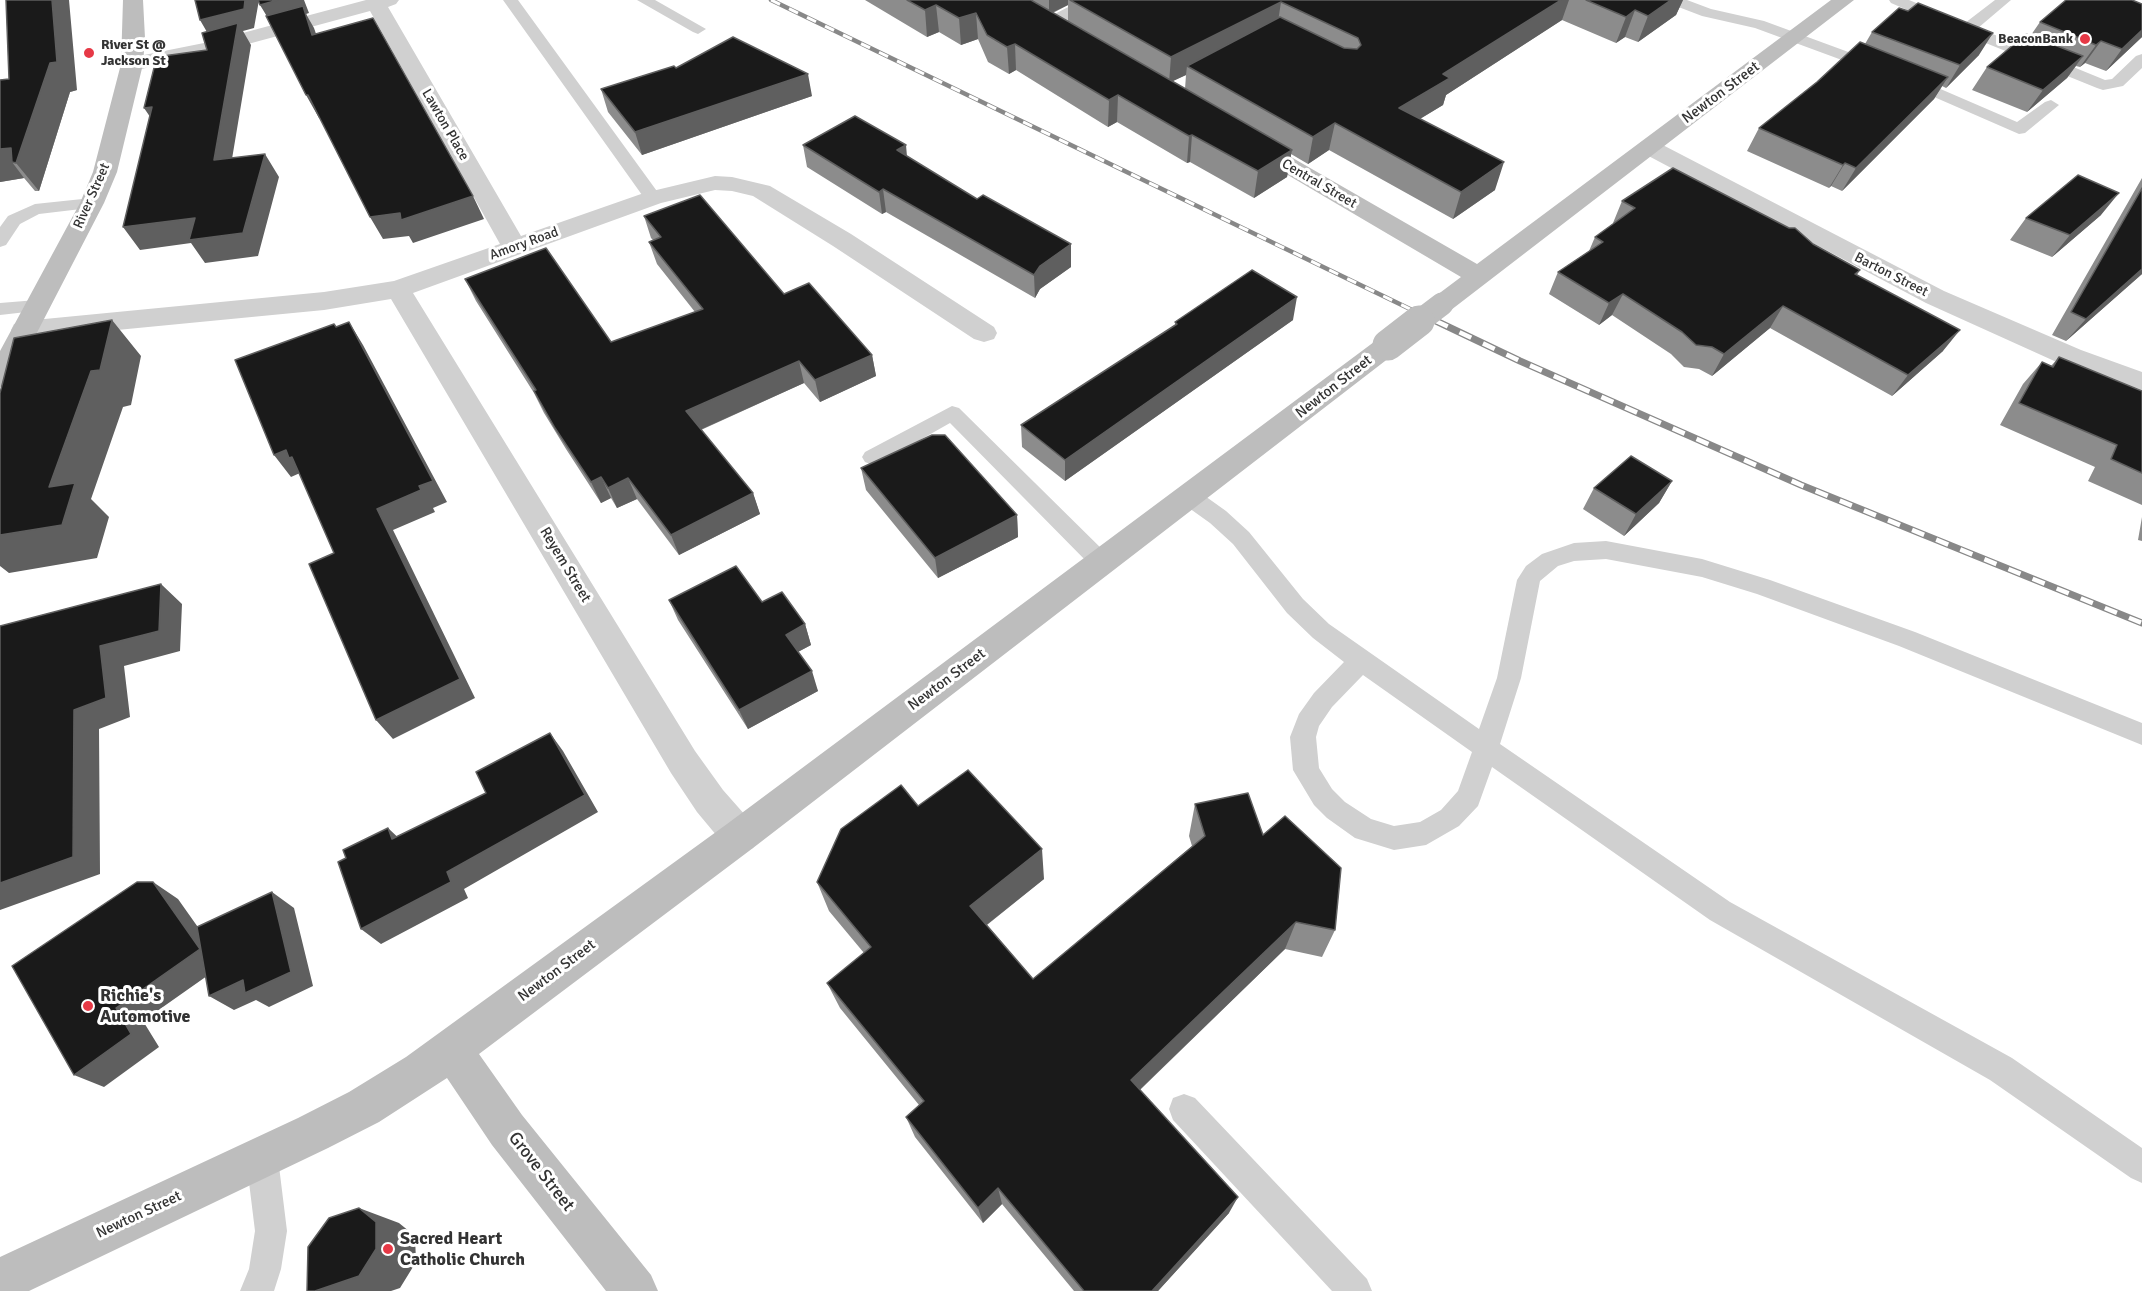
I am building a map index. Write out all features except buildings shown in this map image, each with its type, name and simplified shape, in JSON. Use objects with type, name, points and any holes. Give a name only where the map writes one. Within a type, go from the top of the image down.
[{"type":"main road","name":"River Street","points":[[0,377],[92,203],[105,172],[132,64],[133,0]]},
{"type":"main road","name":"Newton Street","points":[[0,1281],[262,1158],[364,1107],[453,1049],[1190,497],[1844,0]]},
{"type":"main road","name":"Central Street","points":[[1235,135],[1478,276]]},
{"type":"main road","name":"Grove Street","points":[[453,1049],[507,1130],[635,1291]]},
{"type":"street","points":[[1048,26],[1098,0]]},
{"type":"street","points":[[132,64],[211,48],[383,2]]},
{"type":"street","name":"Lawton Place","points":[[383,2],[515,247]]},
{"type":"street","name":"Barton Street","points":[[1649,147],[1935,297],[2071,357],[2142,382]]},
{"type":"street","name":"Amory Road","points":[[24,330],[324,301],[399,289],[653,198],[715,183],[732,184],[761,191],[842,240],[984,333]]},
{"type":"street","name":"Reyem Street","points":[[399,289],[683,762],[710,801],[740,836]]},
{"type":"lane","points":[[510,0],[653,198]]},
{"type":"lane","points":[[644,0],[698,29]]},
{"type":"lane","points":[[1673,0],[1707,12],[1760,24],[1795,37],[1910,80],[2019,129],[2051,105]]},
{"type":"lane","points":[[1896,0],[2096,82],[2113,85],[2142,59]]},
{"type":"lane","points":[[1966,30],[2004,0]]},
{"type":"lane","points":[[0,241],[14,220],[35,209],[92,203]]},
{"type":"lane","points":[[0,309],[37,306]]},
{"type":"lane","points":[[873,457],[952,413],[1102,563]]},
{"type":"lane","points":[[1190,497],[1218,517],[1241,538],[1295,606],[1314,625],[1361,661],[1720,910],[1777,945],[2001,1070],[2142,1167]]},
{"type":"lane","points":[[1361,661],[1319,705],[1308,722],[1303,737],[1306,770],[1323,797],[1350,820],[1378,835],[1394,838],[1426,833],[1450,818],[1469,798],[1509,678],[1529,580],[1534,572],[1550,560],[1574,552],[1591,550],[1647,556],[1702,568],[1762,586],[1907,639],[2142,734]]},
{"type":"lane","points":[[1184,1109],[1352,1290]]},
{"type":"lane","points":[[257,1291],[266,1269],[271,1231],[262,1158]]},
{"type":"railway","points":[[771,0],[1439,323]]},
{"type":"railway","points":[[1436,321],[1520,361],[1801,485],[2142,623]]},
{"type":"place","name":"BeaconBank","points":[[2085,39]]},
{"type":"place","name":"River St @ Jackson St","points":[[89,53]]},
{"type":"place","name":"Richie's Automotive","points":[[88,1006]]},
{"type":"place","name":"Sacred Heart Catholic Church","points":[[388,1249]]}]
